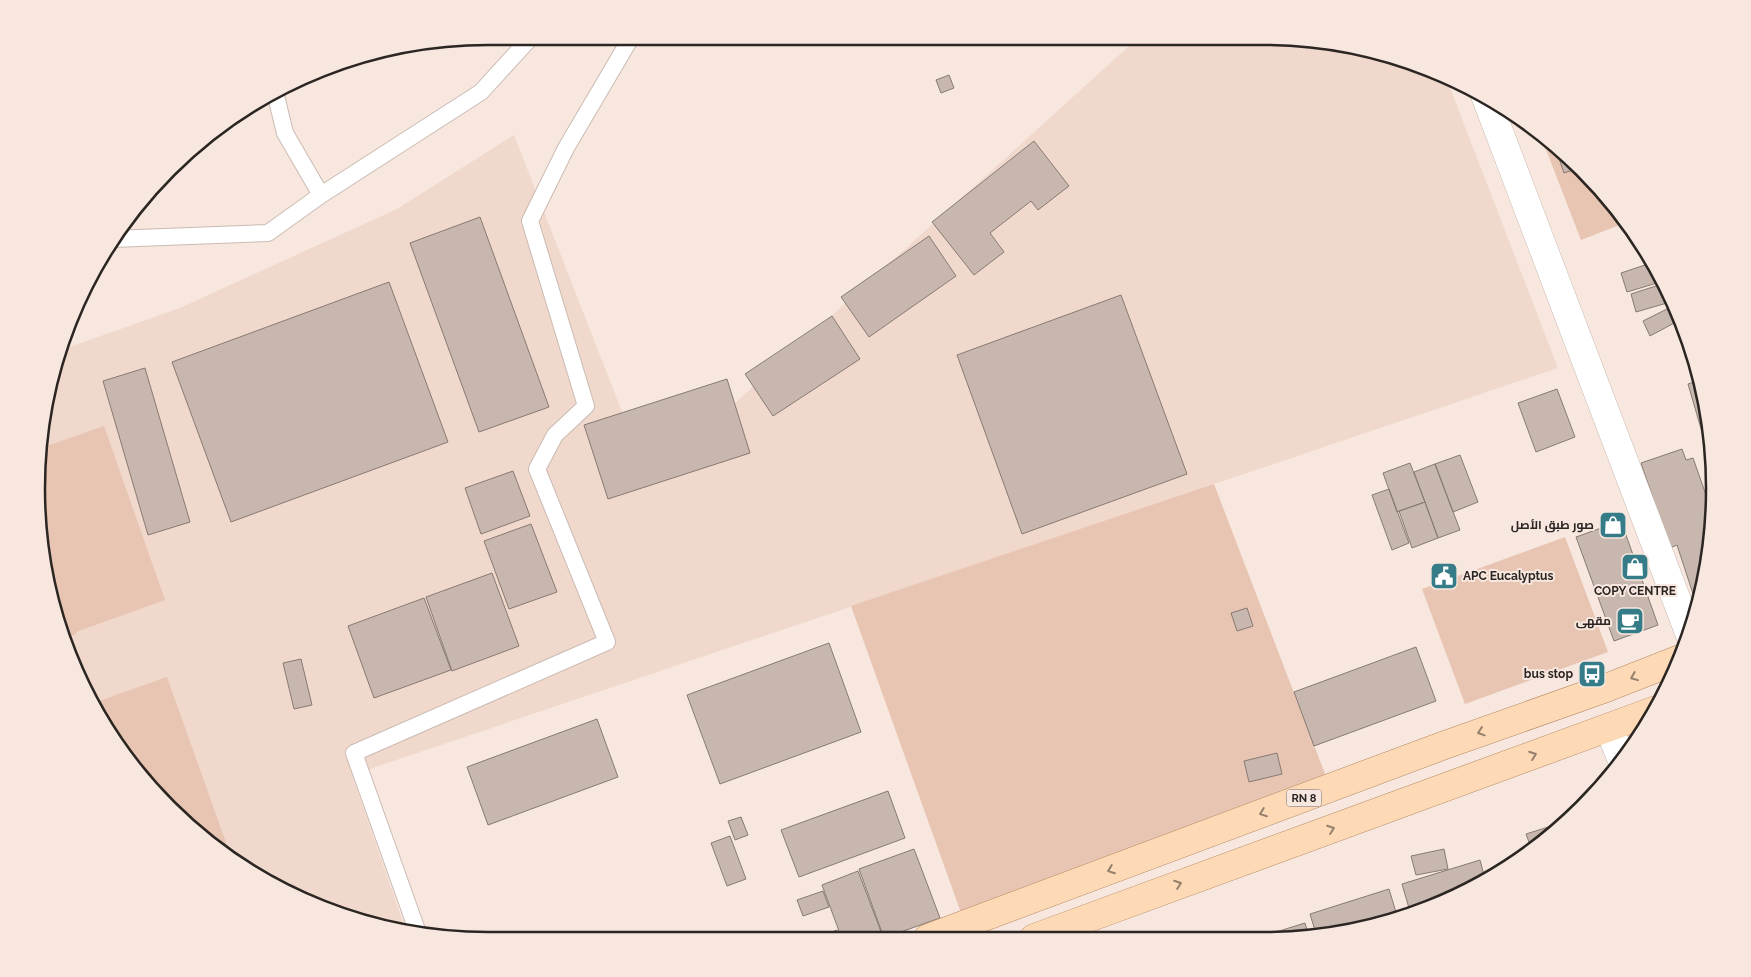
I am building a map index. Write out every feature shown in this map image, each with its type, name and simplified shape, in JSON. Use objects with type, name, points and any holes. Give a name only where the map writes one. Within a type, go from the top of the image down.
[{"type":"main road","name":"RN 8","points":[[944,932],[1424,752],[1606,688],[1670,663]]},
{"type":"main road","points":[[1050,932],[1644,715]]},
{"type":"street","points":[[1489,107],[1685,622]]},
{"type":"street","points":[[1609,728],[1618,753]]},
{"type":"lane","points":[[123,239],[268,233],[321,195],[480,92],[524,45]]},
{"type":"lane","points":[[415,925],[354,753],[607,642],[537,470],[555,435],[586,406],[530,221],[566,148],[627,45]]},
{"type":"lane","points":[[277,99],[284,133],[321,195]]},
{"type":"shaded area","points":[[1130,45],[1262,45],[1320,49],[1377,60],[1450,87],[1558,368],[352,775],[403,923],[374,917],[346,908],[319,898],[267,873],[242,857],[196,822],[155,781],[120,735],[104,710],[79,658],[60,603],[49,546],[46,518],[46,459],[49,431],[60,374],[69,347],[180,308],[397,209],[514,135],[649,481]]},
{"type":"shaded area","points":[[1545,147],[1596,196],[1619,225],[1581,240]]},
{"type":"shaded area","points":[[104,426],[165,600],[76,632],[77,634],[71,636],[60,603],[49,546],[45,488],[47,446]]},
{"type":"shaded area","points":[[1214,484],[1330,787],[965,924],[851,606]]},
{"type":"shaded area","points":[[1565,537],[1608,652],[1465,704],[1422,589]]},
{"type":"shaded area","points":[[167,677],[227,846],[196,822],[155,781],[120,735],[99,701]]},
{"type":"building","points":[[949,75],[954,88],[941,93],[936,80]]},
{"type":"building","points":[[1034,141],[1069,186],[1038,210],[1031,201],[990,233],[1004,252],[974,275],[932,222]]},
{"type":"building","points":[[1559,159],[1571,171],[1564,173]]},
{"type":"building","points":[[480,217],[549,407],[479,432],[410,243]]},
{"type":"building","points":[[929,236],[956,276],[869,337],[841,297]]},
{"type":"building","points":[[1646,265],[1656,283],[1627,292],[1621,273]]},
{"type":"building","points":[[389,282],[448,442],[231,522],[172,362]]},
{"type":"building","points":[[1657,286],[1665,304],[1636,312],[1631,294]]},
{"type":"building","points":[[1121,295],[1187,474],[1022,534],[957,355]]},
{"type":"building","points":[[1667,309],[1674,323],[1650,336],[1643,321]]},
{"type":"building","points":[[832,316],[860,359],[773,416],[745,374]]},
{"type":"building","points":[[145,368],[190,522],[148,535],[103,381]]},
{"type":"building","points":[[727,379],[750,453],[608,499],[584,425]]},
{"type":"building","points":[[1693,383],[1702,433],[1688,384]]},
{"type":"building","points":[[1557,389],[1575,437],[1536,452],[1518,403]]},
{"type":"building","points":[[1682,449],[1686,460],[1693,458],[1706,494],[1702,546],[1693,594],[1677,545],[1670,548],[1641,463]]},
{"type":"building","points":[[1460,455],[1478,502],[1453,512],[1435,464]]},
{"type":"building","points":[[1410,463],[1425,502],[1397,512],[1383,473]]},
{"type":"building","points":[[1435,464],[1460,530],[1438,538],[1414,472]]},
{"type":"building","points":[[513,471],[530,516],[481,534],[465,488]]},
{"type":"building","points":[[1389,489],[1409,543],[1392,550],[1372,495]]},
{"type":"building","points":[[1425,502],[1438,538],[1412,548],[1399,511]]},
{"type":"building","points":[[1621,521],[1658,625],[1614,641],[1576,537]]},
{"type":"building","points":[[531,524],[557,592],[509,609],[484,541]]},
{"type":"building","points":[[492,573],[519,646],[452,671],[426,597]]},
{"type":"building","points":[[424,598],[451,670],[374,698],[348,626]]},
{"type":"building","points":[[1247,608],[1253,626],[1237,631],[1231,613]]},
{"type":"building","points":[[829,643],[861,732],[720,784],[687,695]]},
{"type":"building","points":[[1416,647],[1436,701],[1314,746],[1294,692]]},
{"type":"building","points":[[301,659],[312,705],[294,709],[283,663]]},
{"type":"building","points":[[597,719],[618,777],[488,825],[467,767]]},
{"type":"building","points":[[1277,753],[1282,774],[1249,782],[1244,761]]},
{"type":"building","points":[[888,791],[905,838],[799,877],[781,830]]},
{"type":"building","points":[[741,817],[748,835],[735,840],[728,821]]},
{"type":"building","points":[[1549,827],[1529,842],[1526,834]]},
{"type":"building","points":[[730,836],[746,879],[727,886],[711,843]]},
{"type":"building","points":[[914,849],[940,918],[901,932],[882,932],[859,869]]},
{"type":"building","points":[[1444,849],[1448,869],[1416,875],[1411,856]]},
{"type":"building","points":[[1480,860],[1483,873],[1459,886],[1409,907],[1402,884]]},
{"type":"building","points":[[858,871],[881,932],[839,932],[822,885]]},
{"type":"building","points":[[1389,889],[1396,911],[1377,917],[1314,929],[1310,914]]},
{"type":"building","points":[[823,891],[829,907],[803,916],[797,900]]},
{"type":"building","points":[[1305,923],[1307,929],[1292,931],[1278,931]]},
{"type":"place","name":"صور طبق الأصل","points":[[1613,525]]},
{"type":"place","name":"COPY CENTRE","points":[[1635,567]]},
{"type":"place","name":"APC Eucalyptus","points":[[1444,576]]},
{"type":"place","name":"مقهى","points":[[1630,621]]},
{"type":"place","name":"bus stop","points":[[1592,674]]}]
